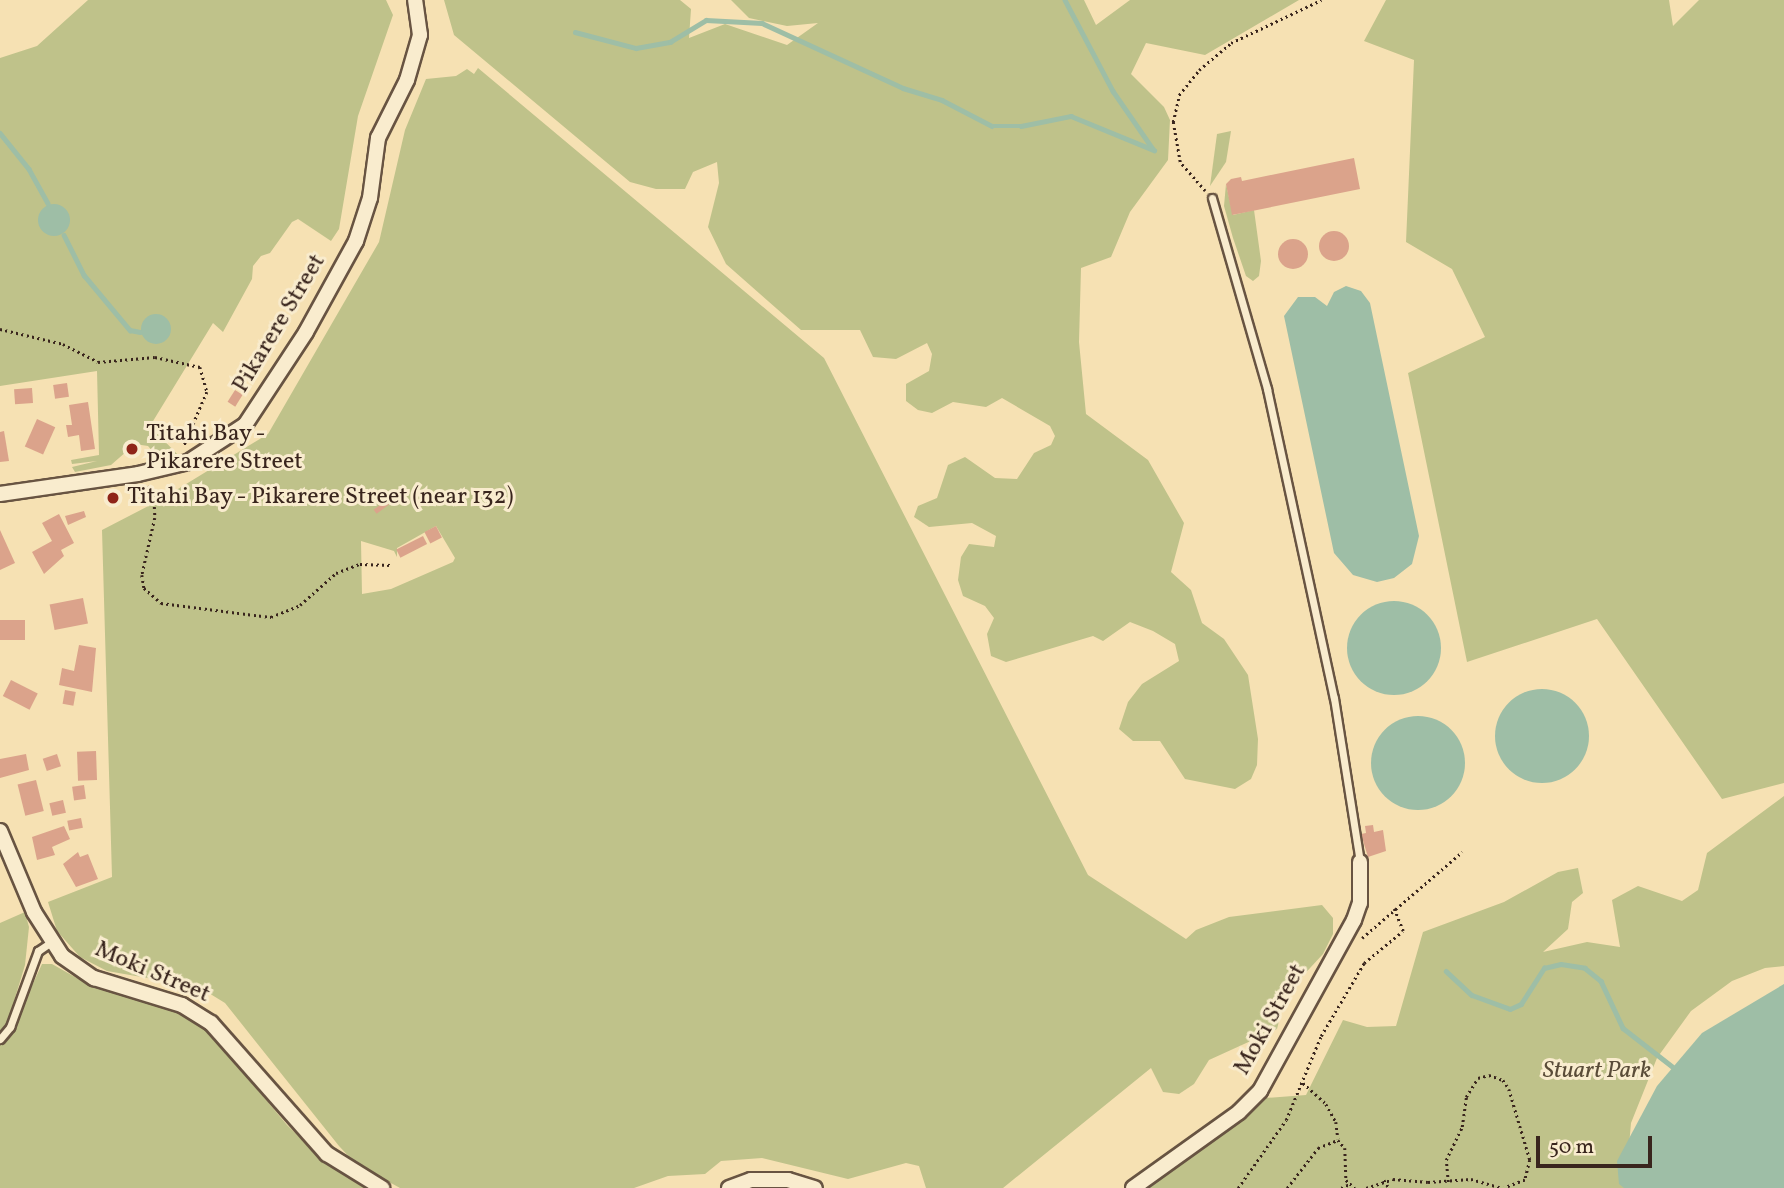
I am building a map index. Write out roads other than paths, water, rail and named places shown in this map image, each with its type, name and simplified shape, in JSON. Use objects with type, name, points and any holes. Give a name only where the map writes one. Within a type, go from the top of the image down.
[{"type":"street","name":"Pikarere Street","points":[[0,494],[138,474],[183,464],[217,447],[245,425],[306,332],[356,241],[370,198],[378,138],[407,80],[420,35],[415,0]]},
{"type":"street","name":"Moki Street","points":[[0,831],[50,943],[94,978],[182,1005],[211,1023],[327,1153],[382,1188]]},
{"type":"street","name":"Moki Street","points":[[1133,1188],[1239,1112],[1260,1091],[1354,920],[1360,902],[1360,862]]},
{"type":"street","points":[[729,1188],[751,1181],[788,1180],[815,1188]]},
{"type":"lane","points":[[1212,198],[1267,388],[1334,698],[1360,862]]},
{"type":"lane","points":[[0,1039],[10,1027],[38,951],[50,943]]},
{"type":"waterway","points":[[1065,0],[1113,91],[1153,149]]},
{"type":"waterway","points":[[575,32],[636,48],[670,42],[706,20],[762,23],[903,88],[942,100],[992,126],[1021,126],[1071,116],[1154,150]]},
{"type":"waterway","points":[[0,133],[29,169],[48,203]]},
{"type":"waterway","points":[[64,235],[84,275],[130,330],[140,332]]},
{"type":"waterway","points":[[1446,971],[1472,995],[1510,1009],[1521,1004],[1544,968],[1561,964],[1585,968],[1601,981],[1623,1028],[1673,1067]]},
{"type":"place","name":"Titahi Bay - Pikarere Street","points":[[132,449]]},
{"type":"place","name":"Titahi Bay - Pikarere Street (near 132)","points":[[113,498]]},
{"type":"park label","name":"Stuart Park","points":[[1597,1072]]}]
